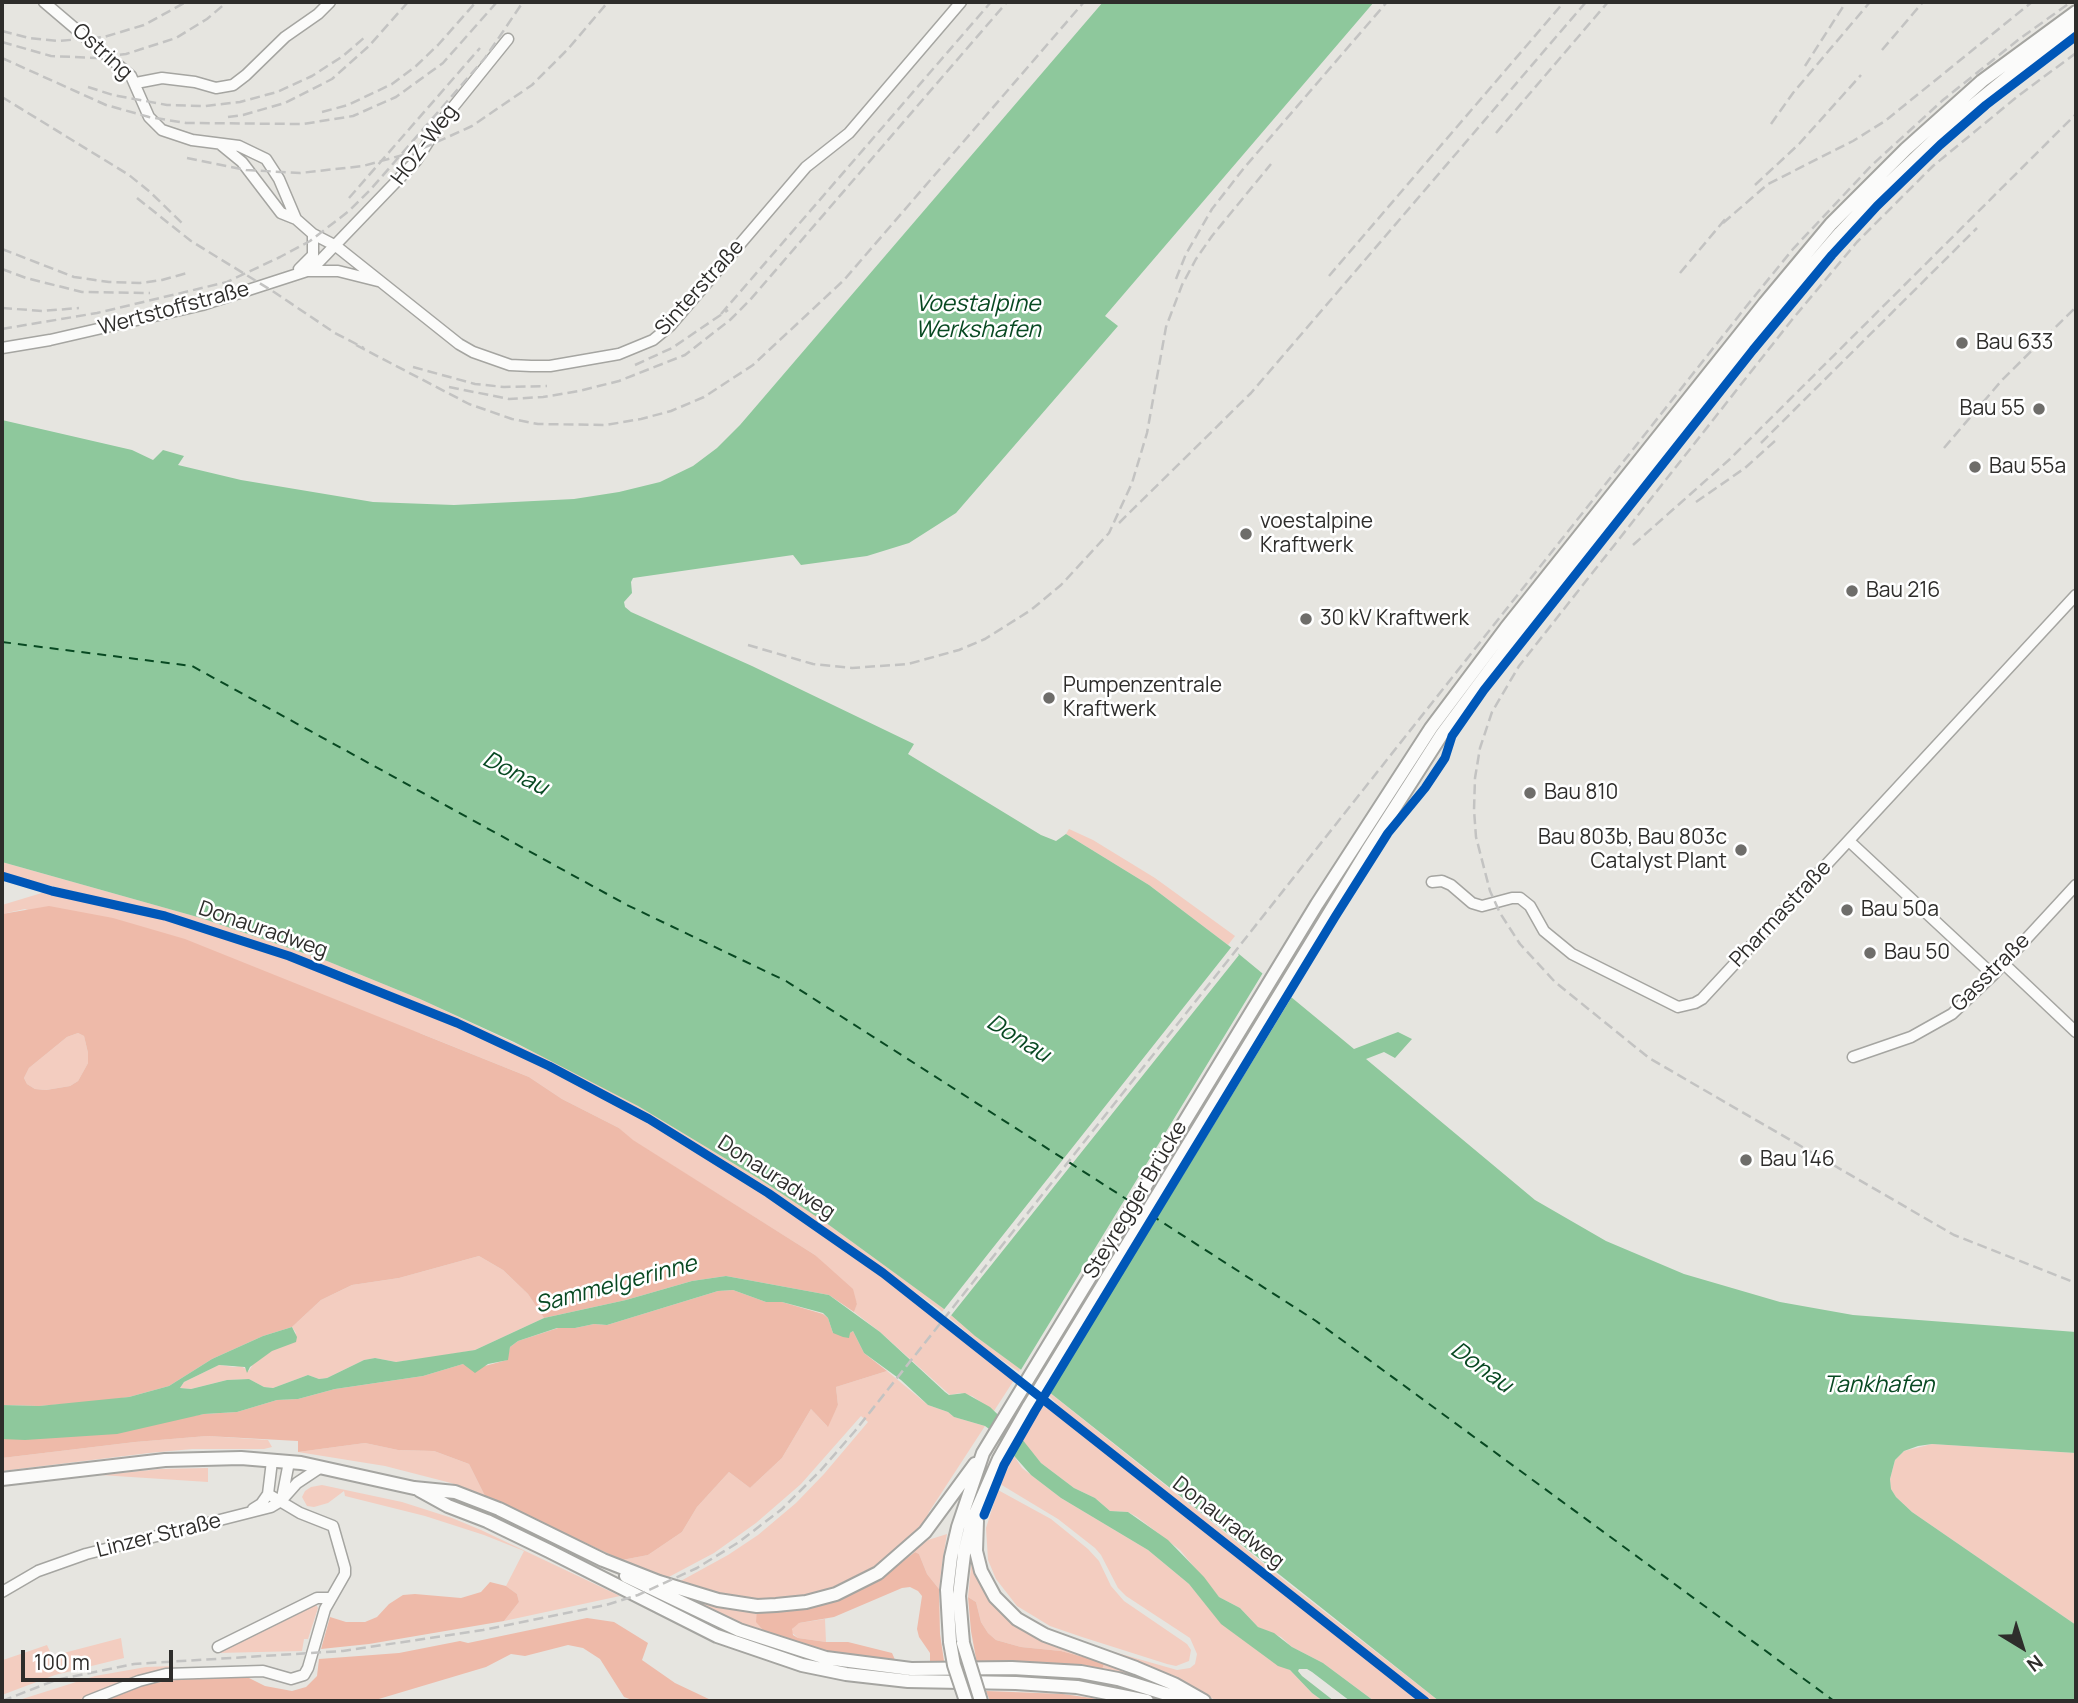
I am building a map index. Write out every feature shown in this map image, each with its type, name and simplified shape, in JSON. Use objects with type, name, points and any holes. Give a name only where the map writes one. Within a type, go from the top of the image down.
[{"type":"main road","name":"Steyregger Brücke","points":[[956,1643],[947,1605],[948,1573],[954,1541],[983,1452],[1317,904],[1418,749],[1477,665],[1804,255],[1864,190],[1982,81],[2076,12]]},
{"type":"main road","name":"Steyregger Brücke","points":[[956,1643],[967,1536],[999,1459],[1329,913],[1399,800],[1464,704],[1517,633],[1804,273],[1871,200],[1955,120],[2076,26]]},
{"type":"main road","points":[[2,1479],[165,1460],[241,1458],[321,1467],[414,1488],[455,1492],[603,1560],[659,1582],[718,1600],[757,1606],[806,1602],[852,1588],[891,1564],[925,1531],[983,1452]]},
{"type":"main road","points":[[414,1488],[549,1551],[717,1636],[784,1659],[824,1670],[878,1679],[1046,1684],[1102,1691],[1143,1701]]},
{"type":"main road","points":[[977,1510],[976,1551],[981,1571],[995,1597],[1017,1619],[1045,1635],[1161,1679],[1204,1701]]},
{"type":"main road","points":[[603,1560],[645,1586],[739,1630],[826,1658],[911,1669],[1012,1668],[1081,1672],[1118,1679],[1189,1701]]},
{"type":"main road","points":[[956,1643],[956,1672],[966,1701]]},
{"type":"main road","points":[[956,1643],[981,1701]]},
{"type":"street","name":"Ostring","points":[[44,2],[117,62],[136,83],[149,117],[162,130],[184,139],[248,148],[266,159],[279,179],[296,219]]},
{"type":"street","points":[[136,83],[162,78],[216,88],[233,85],[285,37],[318,14],[330,2]]},
{"type":"street","name":"Sinterstraße","points":[[336,246],[459,344],[492,360],[510,365],[550,366],[638,348],[670,326],[806,167],[849,133],[961,2]]},
{"type":"street","name":"HOZ-Weg","points":[[336,246],[416,161],[441,122],[508,39]]},
{"type":"street","name":"Ostring","points":[[219,144],[242,162],[276,208],[296,219],[313,234],[336,246]]},
{"type":"street","points":[[292,274],[313,255],[313,234]]},
{"type":"street","name":"Wertstoffstraße","points":[[2,348],[76,335],[202,305],[307,271],[336,246]]},
{"type":"street","points":[[307,271],[349,272],[385,283]]},
{"type":"street","name":"Pharmastraße","points":[[1432,882],[1442,881],[1472,903],[1482,906],[1520,898],[1530,906],[1544,931],[1572,954],[1678,1007],[1702,999],[2076,596]]},
{"type":"street","points":[[1849,841],[1993,975]]},
{"type":"street","name":"Gasstraße","points":[[1853,1057],[1885,1047],[1933,1026],[1970,999],[2076,885]]},
{"type":"street","points":[[2004,964],[2076,1032]]},
{"type":"street","points":[[245,1515],[261,1504],[268,1494],[272,1461]]},
{"type":"street","points":[[281,1501],[289,1462]]},
{"type":"street","points":[[281,1501],[297,1483],[321,1467]]},
{"type":"street","points":[[88,1701],[139,1681],[166,1674],[256,1671],[298,1679],[309,1668],[315,1638],[330,1598],[345,1574],[335,1529],[329,1523],[296,1510],[268,1494]]},
{"type":"street","name":"Linzer Straße","points":[[2,1592],[38,1571],[74,1558],[245,1515],[281,1501]]},
{"type":"street","points":[[218,1647],[317,1598],[330,1598]]},
{"type":"shaded area","points":[[1069,829],[1093,840],[1155,878],[1235,936],[1228,945],[1149,885],[1066,834]]},
{"type":"shaded area","points":[[2,862],[201,918],[327,961],[420,999],[576,1072],[761,1180],[829,1225],[944,1309],[1020,1369],[1019,1372],[987,1350],[939,1309],[759,1183],[686,1138],[550,1063],[459,1020],[343,972],[199,922],[2,874]]},
{"type":"shaded area","points":[[45,892],[165,919],[289,958],[416,1008],[548,1069],[647,1122],[766,1195],[881,1275],[1016,1377],[994,1411],[972,1396],[960,1393],[950,1395],[854,1312],[857,1303],[815,1255],[632,1140],[619,1128],[562,1099],[529,1077],[422,1034],[25,909],[2,914],[2,905]]},
{"type":"shaded area","points":[[49,906],[113,918],[185,939],[529,1077],[562,1099],[619,1128],[633,1140],[815,1255],[853,1289],[857,1304],[854,1312],[829,1295],[726,1276],[692,1281],[626,1300],[544,1318],[528,1294],[503,1270],[479,1256],[399,1278],[352,1285],[321,1300],[292,1327],[263,1336],[212,1359],[169,1386],[102,1401],[39,1406],[2,1405],[2,914]],"holes":[[[78,1033],[84,1036],[88,1063],[78,1081],[70,1086],[46,1090],[35,1089],[27,1084],[24,1078],[29,1068],[67,1037]]]},
{"type":"shaded area","points":[[78,1033],[84,1036],[88,1063],[78,1081],[70,1086],[46,1090],[35,1089],[27,1084],[24,1078],[29,1068],[67,1037]]},
{"type":"shaded area","points":[[479,1256],[503,1270],[528,1294],[544,1318],[475,1350],[396,1362],[375,1358],[364,1360],[327,1378],[319,1379],[308,1375],[273,1388],[264,1387],[249,1379],[227,1380],[191,1389],[180,1388],[184,1382],[219,1365],[241,1366],[249,1371],[253,1364],[296,1333],[292,1327],[321,1300],[352,1285],[399,1278]]},
{"type":"shaded area","points":[[733,1290],[766,1302],[782,1302],[823,1314],[828,1318],[833,1333],[853,1331],[864,1353],[887,1371],[836,1387],[838,1405],[828,1427],[811,1409],[782,1458],[750,1488],[729,1472],[697,1507],[682,1532],[648,1555],[622,1560],[485,1496],[469,1464],[434,1451],[398,1450],[365,1443],[298,1452],[298,1441],[207,1436],[2,1458],[2,1439],[58,1437],[204,1414],[237,1412],[277,1400],[298,1399],[335,1389],[423,1376],[463,1364],[481,1367],[507,1360],[510,1347],[518,1341],[558,1328],[607,1325],[718,1291]]},
{"type":"shaded area","points":[[887,1371],[928,1405],[954,1417],[985,1426],[929,1512],[924,1525],[874,1571],[821,1595],[763,1601],[728,1597],[677,1583],[758,1535],[796,1503],[868,1422],[861,1416],[801,1484],[756,1523],[714,1553],[665,1579],[622,1560],[648,1555],[682,1532],[697,1507],[729,1472],[750,1488],[782,1458],[811,1409],[827,1426],[838,1405],[836,1387]]},
{"type":"shaded area","points":[[1050,1393],[1439,1701],[1430,1701],[1383,1665],[1067,1414],[1049,1396]]},
{"type":"shaded area","points":[[1045,1401],[1068,1423],[1420,1701],[1374,1701],[1323,1663],[1292,1647],[1281,1637],[1258,1627],[1240,1608],[1219,1597],[1180,1550],[1137,1517],[1128,1512],[1110,1511],[1095,1498],[1074,1488],[1041,1463],[1022,1440]]},
{"type":"shaded area","points":[[207,1436],[268,1440],[272,1447],[192,1449],[2,1471],[2,1458]]},
{"type":"shaded area","points":[[365,1443],[398,1450],[434,1451],[469,1464],[485,1496],[451,1483],[385,1466],[298,1452]]},
{"type":"shaded area","points":[[1932,1444],[2076,1453],[2076,1625],[1912,1512],[1896,1497],[1891,1489],[1890,1479],[1895,1460],[1904,1451]]},
{"type":"shaded area","points":[[1014,1456],[1022,1468],[1061,1498],[1148,1550],[1189,1584],[1221,1623],[1270,1660],[1290,1670],[1323,1701],[1217,1701],[1186,1684],[1079,1642],[1177,1670],[1190,1668],[1195,1664],[1197,1654],[1190,1638],[1118,1588],[1095,1548],[1058,1519],[1000,1484]]},
{"type":"shaded area","points":[[208,1468],[208,1482],[100,1475],[161,1469]]},
{"type":"shaded area","points":[[322,1485],[402,1502],[452,1518],[481,1530],[620,1596],[504,1621],[519,1602],[517,1594],[506,1586],[524,1551],[425,1516],[345,1496],[344,1491],[328,1503],[307,1506],[302,1497],[305,1491]]},
{"type":"shaded area","points":[[998,1490],[1051,1519],[1088,1549],[1099,1561],[1111,1586],[1124,1601],[1187,1644],[1191,1650],[1189,1661],[1176,1666],[1167,1664],[1082,1637],[1050,1626],[1017,1606],[996,1579],[988,1560],[986,1528]]},
{"type":"shaded area","points":[[947,1534],[939,1589],[927,1574],[919,1554],[912,1553],[928,1540]]},
{"type":"shaded area","points":[[915,1552],[919,1554],[927,1574],[939,1589],[940,1634],[944,1661],[941,1664],[930,1663],[930,1653],[919,1637],[917,1629],[922,1596],[910,1587],[834,1617],[799,1623],[792,1629],[793,1635],[798,1638],[848,1642],[892,1653],[896,1662],[832,1653],[775,1638],[756,1622],[757,1610],[807,1608],[844,1597],[886,1574]]},
{"type":"shaded area","points":[[972,1558],[1005,1614],[1170,1687],[1102,1670],[1104,1664],[1087,1658],[996,1640],[981,1622],[976,1602],[968,1597]]},
{"type":"shaded area","points":[[490,1582],[506,1586],[517,1594],[519,1602],[504,1621],[369,1644],[321,1649],[330,1617],[346,1622],[365,1622],[377,1617],[389,1604],[403,1595],[461,1598],[481,1592]]},
{"type":"shaded area","points":[[671,1593],[727,1607],[757,1610],[775,1638],[740,1625]]},
{"type":"shaded area","points":[[968,1597],[976,1602],[981,1622],[996,1640],[1087,1658],[1104,1664],[1102,1670],[977,1664]]},
{"type":"shaded area","points":[[315,1603],[318,1608],[308,1639],[304,1639],[302,1651],[217,1653]]},
{"type":"shaded area","points":[[587,1618],[614,1622],[648,1643],[642,1660],[675,1683],[713,1701],[635,1701],[624,1697],[600,1659],[583,1648],[568,1645],[525,1656],[511,1654],[486,1667],[372,1701],[103,1701],[140,1685],[184,1679],[247,1677],[265,1686],[292,1691],[306,1687],[317,1676],[319,1659],[399,1653],[460,1641],[468,1643]]},
{"type":"shaded area","points":[[825,1619],[826,1642],[798,1638],[791,1632],[794,1625],[799,1623]]},
{"type":"shaded area","points":[[121,1638],[124,1658],[55,1675],[2,1695],[3,1660],[47,1645],[52,1656]]},
{"type":"shaded area","points":[[175,1666],[132,1678],[76,1701],[16,1701],[95,1676],[146,1667]]},
{"type":"shaded area","points":[[986,1691],[1063,1694],[1113,1701],[990,1701]]},
{"type":"water","points":[[1103,2],[1374,2],[1105,316],[1118,326],[956,513],[909,543],[867,556],[801,565],[793,555],[633,578],[632,593],[624,602],[625,607],[914,744],[908,754],[1041,835],[1056,841],[1066,834],[1149,885],[1228,945],[1354,1049],[1398,1032],[1412,1039],[1395,1058],[1384,1052],[1366,1059],[1535,1200],[1606,1241],[1684,1274],[1780,1302],[1853,1315],[2076,1332],[2076,1453],[1932,1444],[1904,1451],[1895,1460],[1890,1479],[1891,1489],[1896,1497],[1912,1512],[2076,1625],[2076,1701],[1439,1701],[944,1309],[829,1225],[761,1180],[638,1106],[514,1042],[327,961],[201,918],[2,862],[2,420],[132,450],[153,460],[163,450],[184,456],[178,465],[241,480],[373,502],[454,505],[574,499],[660,482],[693,466],[717,448],[740,425]]},
{"type":"water","points":[[726,1276],[829,1295],[880,1332],[949,1395],[965,1393],[990,1407],[1018,1434],[1041,1463],[1074,1488],[1095,1498],[1110,1511],[1128,1512],[1168,1540],[1204,1577],[1219,1597],[1240,1608],[1258,1627],[1274,1633],[1292,1647],[1323,1663],[1374,1701],[1350,1701],[1312,1672],[1299,1669],[1302,1676],[1334,1701],[1323,1701],[1290,1670],[1278,1666],[1221,1624],[1189,1584],[1148,1550],[1061,1498],[1031,1475],[992,1431],[928,1405],[901,1380],[864,1353],[853,1331],[849,1338],[843,1337],[833,1333],[828,1318],[823,1313],[782,1302],[766,1302],[733,1290],[718,1291],[607,1325],[557,1328],[518,1341],[510,1347],[508,1360],[488,1364],[475,1373],[463,1364],[423,1376],[335,1389],[298,1399],[277,1400],[237,1412],[204,1414],[117,1434],[2,1439],[2,1405],[39,1406],[129,1397],[169,1386],[212,1359],[263,1336],[292,1327],[297,1337],[296,1342],[272,1351],[250,1367],[247,1373],[245,1367],[219,1365],[184,1382],[180,1388],[191,1389],[227,1380],[249,1379],[264,1387],[273,1388],[308,1375],[319,1379],[327,1378],[364,1360],[375,1358],[396,1362],[475,1350],[544,1318],[626,1300],[692,1281]]},
{"type":"pier","points":[[1233,945],[1240,951],[1239,955],[949,1318],[942,1312]]},
{"type":"pier","points":[[1264,971],[1293,995],[1048,1396],[1019,1373]]},
{"type":"ferry route","points":[[2,642],[192,666],[627,905],[786,981],[1131,1202]]},
{"type":"ferry route","points":[[1151,1215],[1316,1321],[1834,1701]]},
{"type":"railway","points":[[2,31],[29,38],[58,41],[104,37],[144,25],[186,2]]},
{"type":"railway","points":[[2,42],[51,56],[96,58],[126,54],[176,38],[207,19],[227,2]]},
{"type":"railway","points":[[228,117],[285,103],[332,79],[369,46],[408,2]]},
{"type":"railway","points":[[322,112],[348,105],[392,84],[438,45],[476,2]]},
{"type":"railway","points":[[2,58],[106,105],[149,117],[186,123],[303,124],[353,116],[396,97],[443,63],[497,2]]},
{"type":"railway","points":[[2,329],[97,313],[227,282],[310,241],[349,211],[371,189],[485,58],[523,2]]},
{"type":"railway","points":[[187,158],[246,170],[300,173],[363,166],[417,151],[472,126],[532,85],[568,49],[608,2]]},
{"type":"railway","points":[[721,314],[991,2]]},
{"type":"railway","points":[[449,387],[509,399],[543,397],[619,381],[685,355],[730,320],[750,300],[1007,2]]},
{"type":"railway","points":[[356,345],[469,404],[512,419],[538,424],[606,425],[671,411],[704,397],[753,365],[844,280],[1084,2]]},
{"type":"railway","points":[[1176,279],[1186,254],[1212,209],[1387,2]]},
{"type":"railway","points":[[1329,276],[1564,2]]},
{"type":"railway","points":[[1119,523],[1251,393],[1586,2]]},
{"type":"railway","points":[[1496,133],[1608,2]]},
{"type":"railway","points":[[1805,66],[1846,2]]},
{"type":"railway","points":[[1771,124],[1793,93],[1870,2]]},
{"type":"railway","points":[[1882,50],[1923,2]]},
{"type":"railway","points":[[1723,223],[1768,184],[1853,141],[1885,121],[2032,2]]},
{"type":"railway","points":[[2,1701],[56,1680],[134,1664],[343,1651],[483,1630],[606,1605],[638,1595],[697,1568],[739,1542],[782,1509],[855,1431],[1793,249],[1871,166],[1943,100],[2071,2]]},
{"type":"railway","points":[[88,87],[113,95],[167,105],[205,106],[240,102],[277,92],[312,76],[343,56],[365,37]]},
{"type":"railway","points":[[349,198],[480,48]]},
{"type":"railway","points":[[2076,53],[2018,96],[1933,166],[1857,242],[1791,321],[1519,666],[1492,712],[1480,748],[1474,810],[1476,837],[1490,891],[1500,913],[1520,944],[1555,982],[1649,1058],[1954,1235],[2076,1283]]},
{"type":"railway","points":[[1755,185],[1799,144],[1861,75]]},
{"type":"railway","points":[[2,97],[129,175],[183,224]]},
{"type":"railway","points":[[1633,545],[1730,459],[2076,114]]},
{"type":"railway","points":[[748,645],[813,664],[852,668],[908,664],[959,650],[985,639],[1031,610],[1061,585],[1109,533],[1132,483],[1147,433],[1166,327],[1182,285],[1212,236],[1271,164]]},
{"type":"railway","points":[[137,198],[191,241],[335,333],[364,348]]},
{"type":"railway","points":[[1680,273],[1727,217]]},
{"type":"railway","points":[[1761,443],[1977,228]]},
{"type":"railway","points":[[2,249],[74,277],[109,282],[140,283],[187,273]]},
{"type":"railway","points":[[2,269],[82,292],[150,293]]},
{"type":"railway","points":[[1944,448],[2002,380],[2076,307]]},
{"type":"railway","points":[[2,308],[42,311],[79,308]]},
{"type":"railway","points":[[635,365],[672,348],[728,310]]},
{"type":"railway","points":[[413,367],[475,384],[504,387],[547,386]]},
{"type":"railway","points":[[1696,502],[1745,468],[1776,440]]},
{"type":"cycle path","points":[[984,1515],[1004,1465],[1035,1411],[1335,917],[1388,833],[1425,788],[1445,758],[1452,736],[1484,690],[1753,350],[1832,255],[1877,206],[1940,145],[1986,105],[2076,36]]},
{"type":"cycle path","name":"Donauradweg","points":[[2,876],[52,891],[165,916],[289,956],[457,1023],[549,1066],[649,1119],[768,1193],[883,1273],[1425,1701]]},
{"type":"place","name":"Bau 633","points":[[1962,343]]},
{"type":"place","name":"Bau 55","points":[[2039,409]]},
{"type":"place","name":"Bau 55a","points":[[1975,467]]},
{"type":"place","name":"voestalpine Kraftwerk","points":[[1246,534]]},
{"type":"place","name":"Bau 216","points":[[1852,591]]},
{"type":"place","name":"30 kV Kraftwerk","points":[[1306,619]]},
{"type":"place","name":"Pumpenzentrale Kraftwerk","points":[[1049,698]]},
{"type":"place","name":"Bau 810","points":[[1530,793]]},
{"type":"place","name":"Bau 803b, Bau 803c Catalyst Plant","points":[[1741,850]]},
{"type":"place","name":"Bau 50a","points":[[1847,910]]},
{"type":"place","name":"Bau 50","points":[[1870,953]]},
{"type":"place","name":"Bau 146","points":[[1746,1160]]},
{"type":"water label","name":"Voestalpine Werkshafen","points":[[978,318]]},
{"type":"water label","name":"Donau","points":[[515,774]]},
{"type":"water label","name":"Donau","points":[[1018,1039]]},
{"type":"water label","name":"Sammelgerinne","points":[[616,1285]]},
{"type":"water label","name":"Donau","points":[[1481,1368]]},
{"type":"water label","name":"Tankhafen","points":[[1879,1386]]}]
